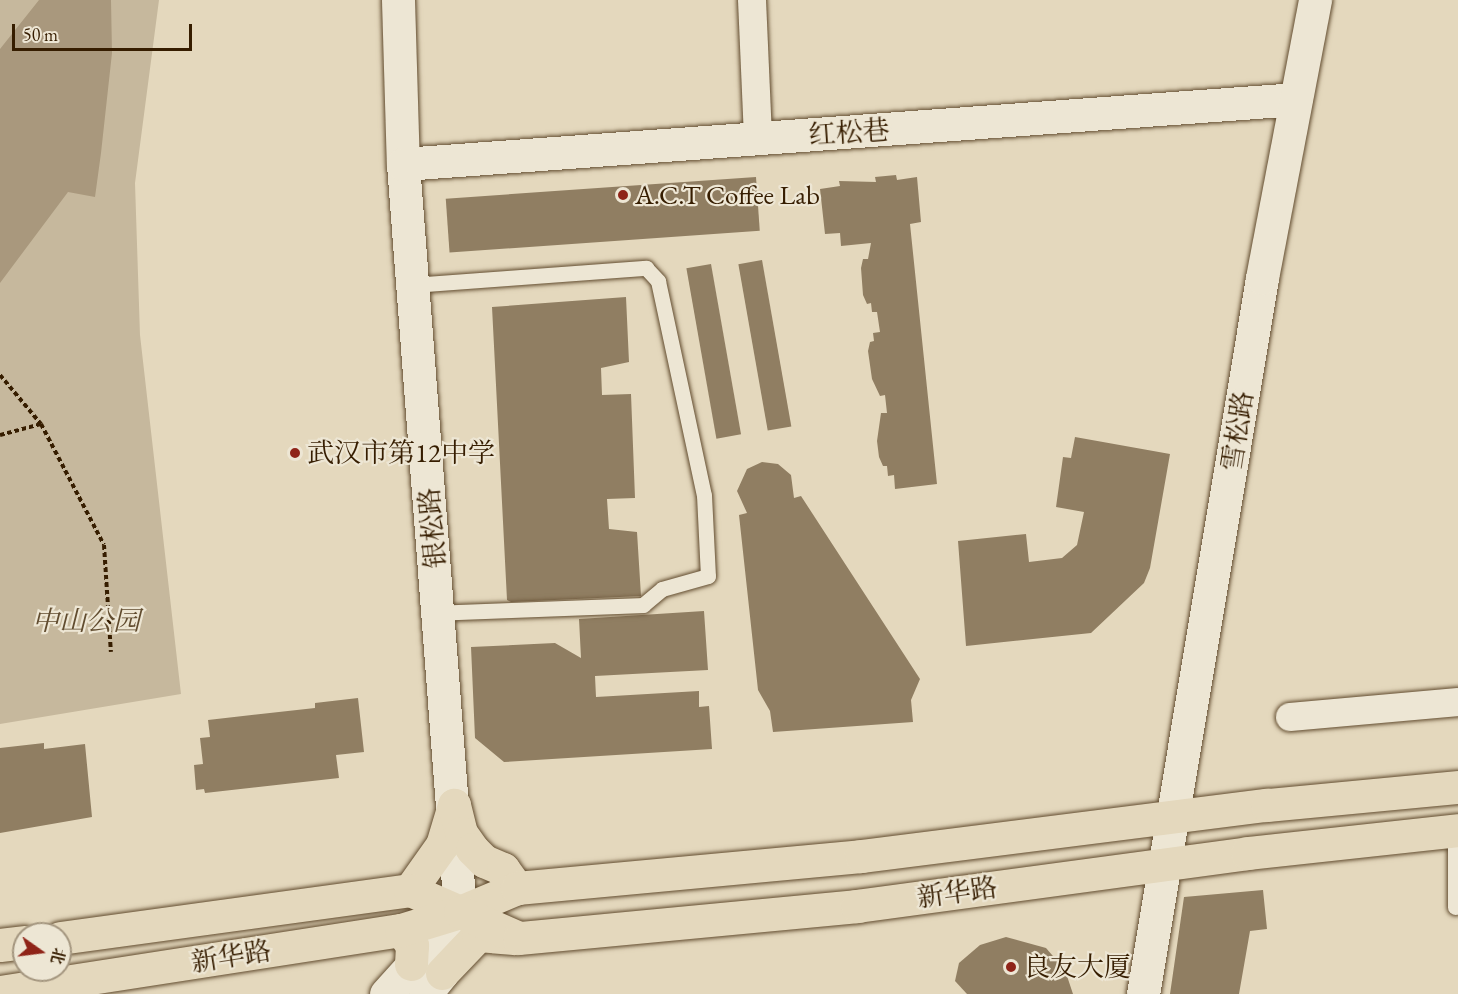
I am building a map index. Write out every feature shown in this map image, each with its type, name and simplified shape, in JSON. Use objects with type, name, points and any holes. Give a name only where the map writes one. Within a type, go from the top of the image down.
[{"type":"main road","name":"新华路","points":[[0,992],[401,930],[460,912],[517,888],[861,856],[1174,817],[1458,787]]},
{"type":"main road","points":[[454,805],[462,832],[472,849],[484,861],[503,869],[517,888]]},
{"type":"main road","points":[[410,890],[441,845],[454,805]]},
{"type":"main road","name":"新华路","points":[[72,936],[410,890],[519,938],[857,906],[1166,864],[1457,830]]},
{"type":"main road","points":[[401,930],[412,945],[411,964]]},
{"type":"main road","points":[[433,983],[478,935],[519,938]]},
{"type":"street","name":"银松路","points":[[398,0],[403,164],[454,805],[460,912],[433,983]]},
{"type":"street","points":[[752,0],[758,138]]},
{"type":"street","name":"雪松路","points":[[1143,994],[1262,278],[1315,0]]},
{"type":"street","name":"红松巷","points":[[403,164],[1296,99]]},
{"type":"street","points":[[1290,717],[1458,702]]},
{"type":"street","points":[[386,994],[460,912]]},
{"type":"lane","points":[[412,285],[646,268],[658,281],[704,495],[708,576],[662,589],[643,604],[439,613]]},
{"type":"lane","points":[[1455,907],[1457,830]]},
{"type":"path","points":[[0,375],[41,424],[104,545],[111,652]]},
{"type":"path","points":[[0,435],[41,424]]},
{"type":"green space","name":"中山公园","points":[[0,0],[159,0],[135,183],[140,335],[181,694],[0,724]]},
{"type":"shaded area","points":[[39,0],[111,0],[112,53],[95,197],[68,192],[0,283],[0,49]]},
{"type":"building","points":[[896,175],[897,180],[917,177],[921,222],[910,224],[937,484],[895,489],[894,475],[888,476],[887,466],[883,466],[879,457],[877,441],[881,413],[887,413],[885,395],[880,396],[872,379],[868,351],[870,342],[874,341],[873,333],[880,332],[877,312],[872,312],[871,303],[867,304],[863,295],[861,268],[863,259],[868,259],[871,243],[841,246],[840,233],[825,234],[820,189],[840,186],[839,181],[876,182],[875,177]]},
{"type":"building","points":[[756,177],[760,231],[450,253],[446,199]]},
{"type":"building","points":[[762,260],[791,426],[768,431],[738,264]]},
{"type":"building","points":[[711,264],[741,434],[716,439],[686,268]]},
{"type":"building","points":[[626,297],[629,362],[601,368],[602,395],[631,394],[635,498],[607,499],[609,529],[637,532],[641,596],[511,602],[507,600],[492,307]]},
{"type":"building","points":[[1075,437],[1170,454],[1150,568],[1144,583],[1091,633],[966,646],[958,541],[1026,534],[1029,562],[1062,558],[1077,545],[1084,512],[1056,507],[1063,457],[1071,458]]},
{"type":"building","points":[[762,462],[778,464],[791,475],[794,498],[801,496],[920,679],[911,700],[913,722],[773,732],[770,711],[758,690],[739,515],[747,513],[737,491],[747,469]]},
{"type":"building","points":[[704,611],[708,670],[595,676],[596,697],[699,691],[699,707],[709,706],[712,749],[504,762],[475,738],[471,647],[555,643],[581,658],[579,619]]},
{"type":"building","points":[[358,698],[364,752],[336,755],[339,778],[205,793],[204,789],[196,790],[194,765],[203,764],[200,738],[210,737],[208,720],[315,708],[315,703]]},
{"type":"building","points":[[44,743],[44,749],[85,744],[92,817],[0,833],[0,748]]},
{"type":"building","points":[[1263,890],[1267,929],[1250,931],[1239,994],[1170,994],[1184,897]]},
{"type":"building","name":"良友大厦","points":[[1006,937],[1046,948],[1065,970],[1073,994],[967,994],[955,981],[959,963],[980,945]]},
{"type":"place","name":"A.C.T Coffee Lab","points":[[623,195]]},
{"type":"place","name":"武汉市第12中学","points":[[295,453]]},
{"type":"place","name":"良友大厦","points":[[1011,967]]}]
